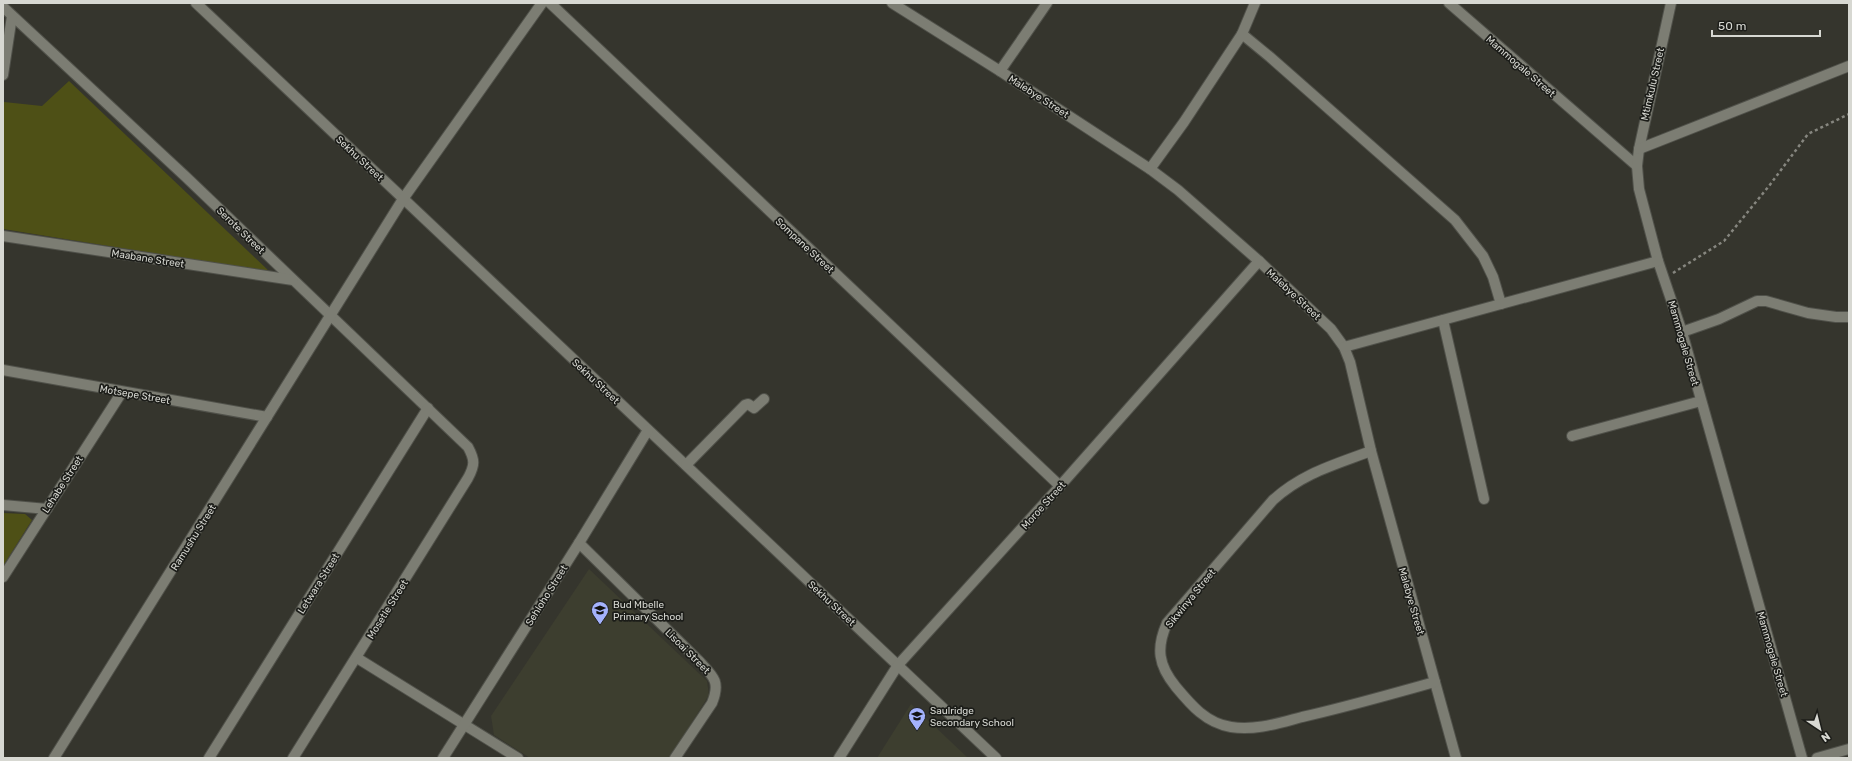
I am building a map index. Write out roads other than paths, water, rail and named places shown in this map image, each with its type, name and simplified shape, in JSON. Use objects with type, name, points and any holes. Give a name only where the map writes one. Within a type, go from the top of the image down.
[{"type":"street","name":"Sekhu Street","points":[[196,3],[996,758]]},
{"type":"street","name":"Ramushu Street","points":[[54,758],[403,199],[542,3]]},
{"type":"street","name":"Sompane Street","points":[[550,3],[1060,486]]},
{"type":"street","name":"Malebye Street","points":[[892,3],[1150,168],[1178,190],[1259,261],[1331,329],[1344,347],[1354,381],[1371,451],[1456,758]]},
{"type":"street","points":[[1000,71],[1048,3]]},
{"type":"street","points":[[1150,168],[1184,122],[1242,34],[1255,3]]},
{"type":"street","name":"Mammogale Street","points":[[1449,3],[1637,166],[1639,189],[1658,261],[1682,332],[1802,758]]},
{"type":"street","name":"Mtimkulu Street","points":[[1637,166],[1639,149],[1671,3]]},
{"type":"street","name":"Serote Street","points":[[3,7],[186,177],[331,315],[468,447],[474,458]]},
{"type":"street","points":[[3,75],[12,16]]},
{"type":"street","points":[[1242,34],[1455,220],[1483,256],[1501,304]]},
{"type":"street","points":[[1639,149],[1849,66]]},
{"type":"street","name":"Maabane Street","points":[[3,236],[293,280]]},
{"type":"street","name":"Moroe Street","points":[[839,758],[898,665],[1060,486],[1259,261]]},
{"type":"street","points":[[1344,347],[1658,261]]},
{"type":"street","points":[[1682,332],[1719,319],[1757,301],[1775,303],[1836,318],[1849,317]]},
{"type":"street","points":[[1443,320],[1484,499]]},
{"type":"street","name":"Motsepe Street","points":[[3,370],[267,417]]},
{"type":"street","name":"Lehabe Street","points":[[3,578],[46,508],[122,392]]},
{"type":"street","points":[[686,465],[745,405],[748,404],[754,408],[764,399]]},
{"type":"street","points":[[1572,436],[1701,401]]},
{"type":"street","name":"Letwara Street","points":[[209,758],[428,408]]},
{"type":"street","name":"Sehloho Street","points":[[443,758],[579,544],[648,430]]},
{"type":"street","name":"Sikwinya Street","points":[[1371,451],[1301,478],[1288,486],[1273,500],[1166,623],[1161,636],[1159,650],[1161,662],[1166,676],[1196,711],[1213,721],[1236,728],[1260,727],[1435,682]]},
{"type":"street","name":"Mosetle Street","points":[[293,758],[357,658],[468,478],[474,467],[474,458]]},
{"type":"street","points":[[3,505],[46,508]]},
{"type":"street","name":"Lisoai Street","points":[[579,544],[698,660],[713,676],[717,684],[716,693],[712,703],[675,758]]},
{"type":"street","points":[[357,658],[518,758]]},
{"type":"street","points":[[1817,758],[1849,749]]},
{"type":"place","name":"Bud Mbelle Primary School","points":[[600,625]]},
{"type":"place","name":"Saulridge Secondary School","points":[[917,731]]}]
